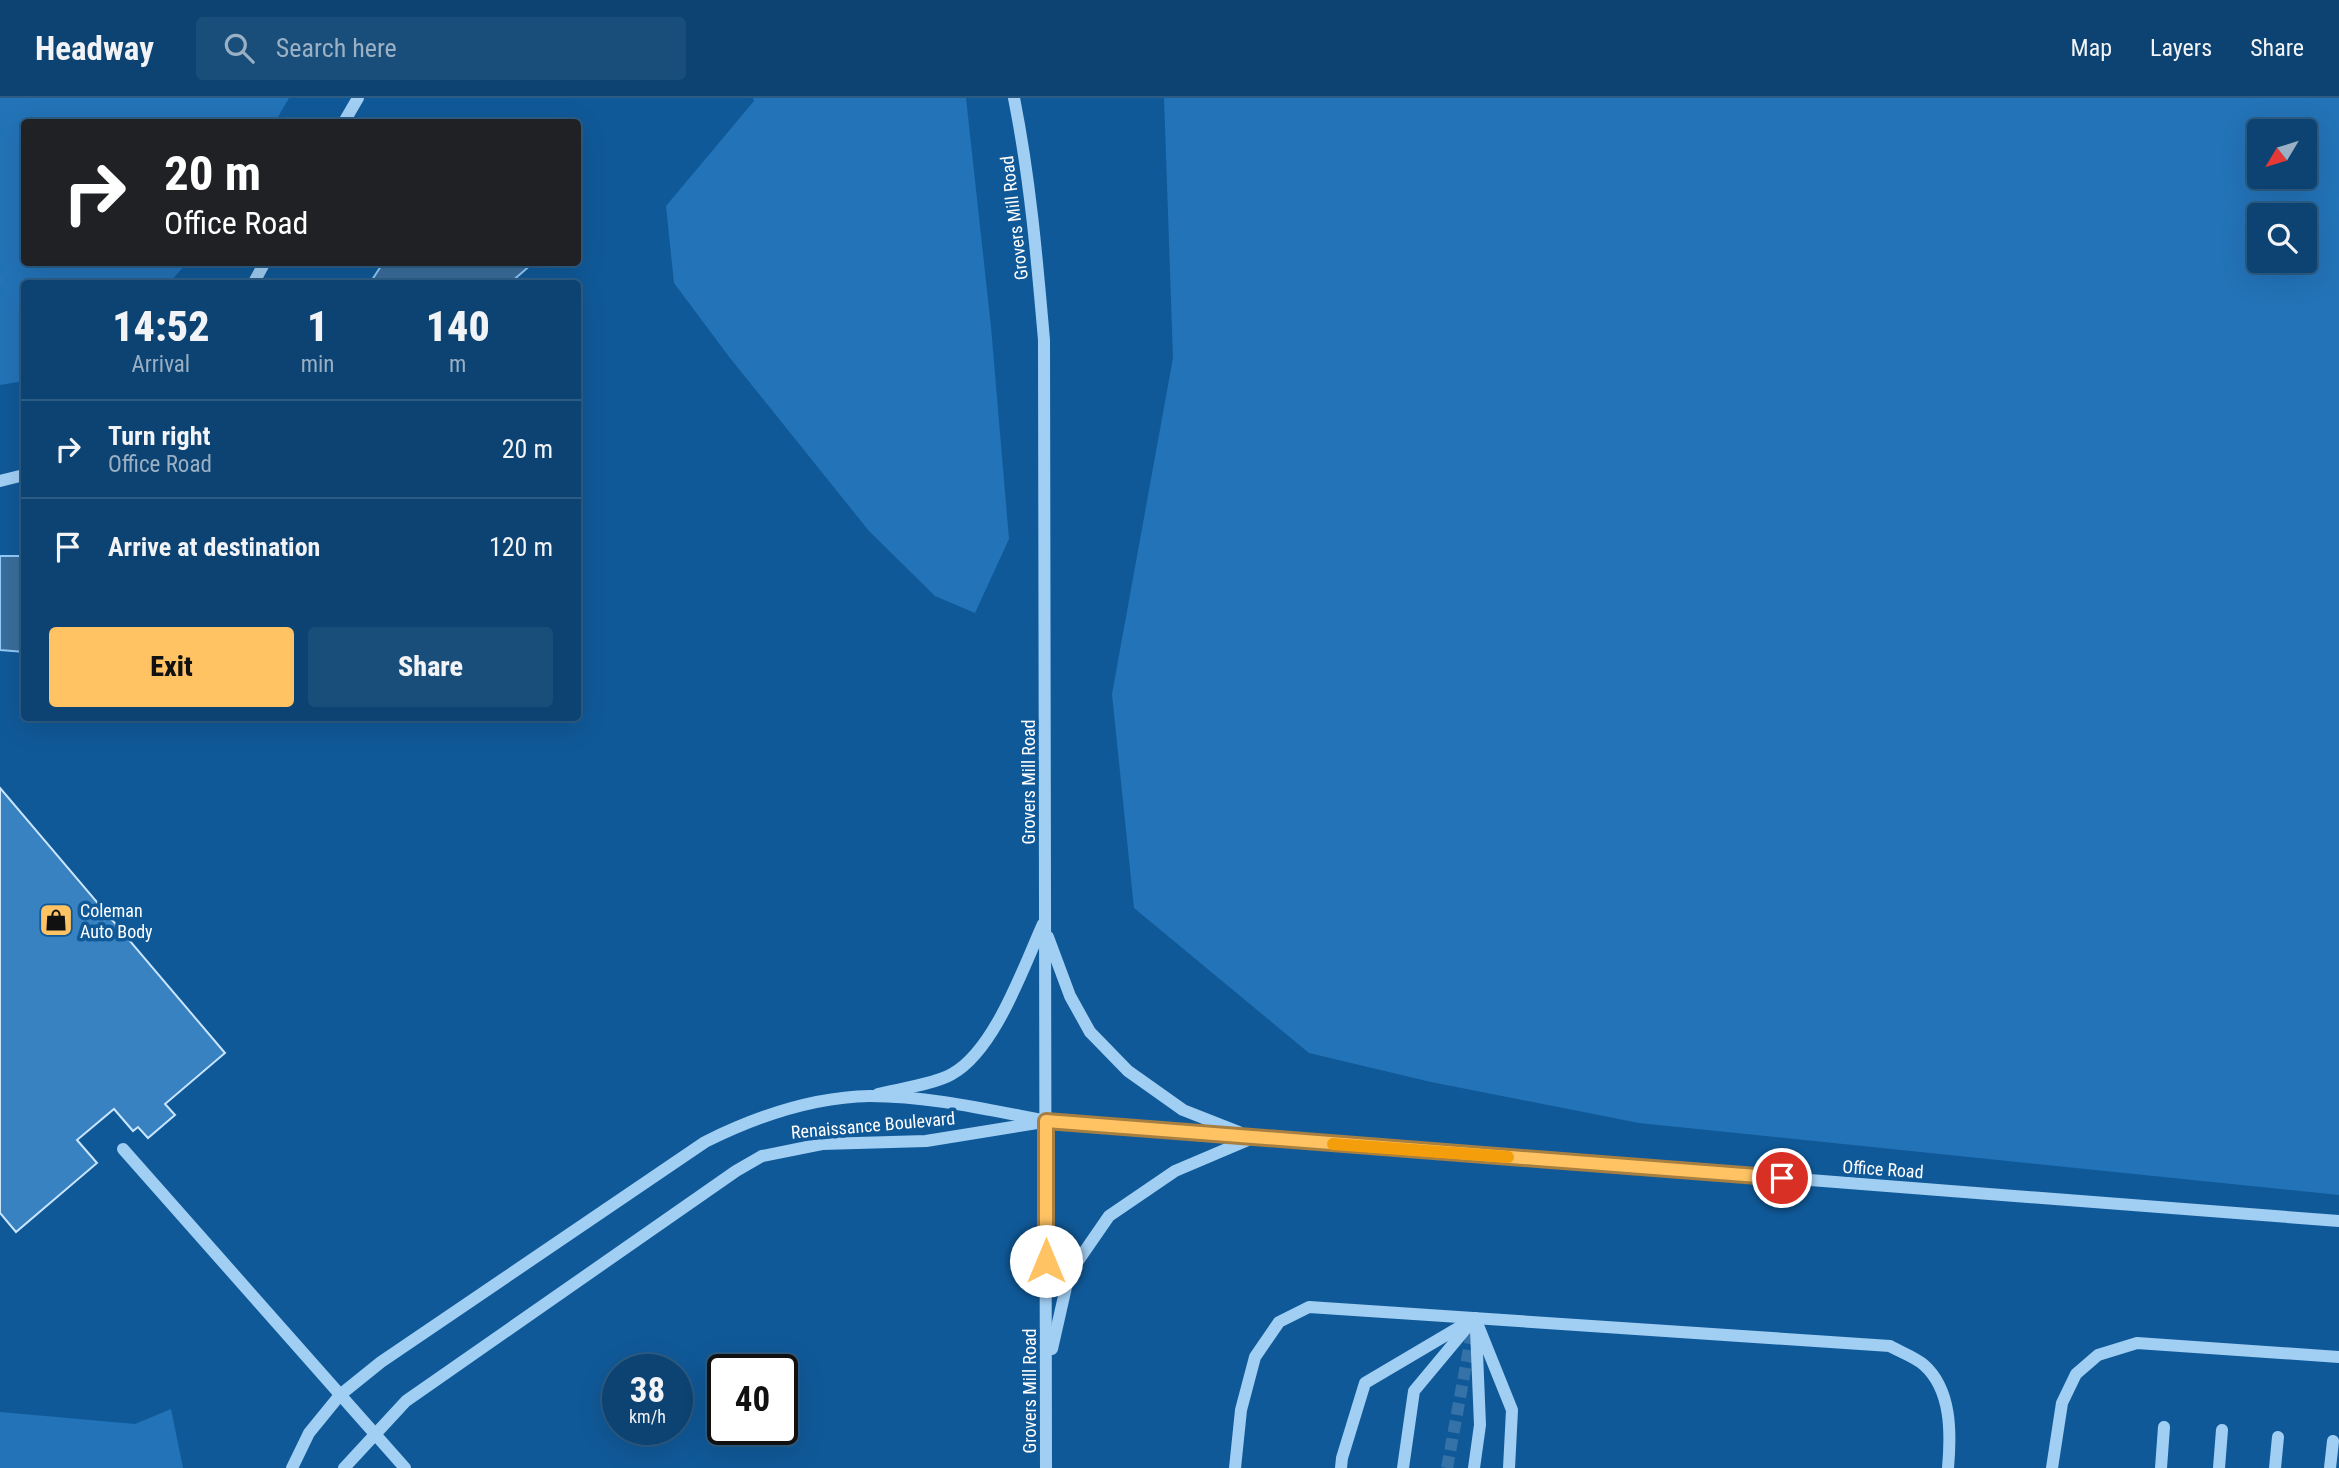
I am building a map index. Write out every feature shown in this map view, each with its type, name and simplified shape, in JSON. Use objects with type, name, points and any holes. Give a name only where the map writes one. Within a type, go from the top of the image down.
[{"type":"street","points":[[346,119],[358,98]]},
{"type":"street","name":"Grovers Mill Road","points":[[1014,98],[1035,228],[1044,340],[1046,1468]]},
{"type":"street","points":[[0,481],[21,476]]},
{"type":"street","points":[[869,1096],[950,1076],[969,1062],[984,1045],[1012,995],[1045,923]]},
{"type":"street","points":[[1045,923],[1070,996],[1090,1032],[1128,1072],[1183,1110],[1253,1138]]},
{"type":"street","name":"Renaissance Boulevard","points":[[292,1468],[309,1433],[340,1395],[381,1362],[705,1142],[741,1124],[781,1111],[869,1096],[950,1102],[1046,1121]]},
{"type":"street","name":"Renaissance Boulevard","points":[[344,1468],[406,1401],[736,1171],[762,1156],[822,1143],[926,1141],[1046,1121]]},
{"type":"street","name":"Office Road","points":[[1046,1121],[2339,1221]]},
{"type":"street","points":[[1046,1373],[1069,1275],[1109,1216],[1175,1171],[1253,1138]]},
{"type":"street","points":[[122,1149],[405,1468]]},
{"type":"street","points":[[1235,1468],[1241,1410],[1255,1357],[1279,1322],[1309,1307],[1890,1346],[1924,1364],[1942,1392],[1951,1435],[1948,1468]]},
{"type":"street","points":[[1341,1468],[1365,1383],[1475,1318]]},
{"type":"street","points":[[1403,1468],[1414,1391],[1475,1318]]},
{"type":"street","points":[[1474,1468],[1480,1425],[1475,1318]]},
{"type":"street","points":[[1475,1318],[1512,1410],[1509,1468]]},
{"type":"street","points":[[2052,1468],[2062,1403],[2076,1374],[2098,1355],[2137,1343],[2339,1357]]},
{"type":"street","points":[[2161,1468],[2164,1427]]},
{"type":"street","points":[[2219,1468],[2222,1430]]},
{"type":"street","points":[[2275,1468],[2278,1437]]},
{"type":"street","points":[[2330,1468],[2333,1441]]},
{"type":"shaded area","points":[[0,98],[289,98],[277,119],[21,119],[21,266],[184,266],[172,280],[21,280],[21,382],[0,385]]},
{"type":"shaded area","points":[[753,98],[966,98],[991,327],[1009,539],[975,613],[935,596],[869,531],[730,358],[674,283],[666,206],[754,101]]},
{"type":"shaded area","points":[[1164,98],[2339,98],[2339,1195],[1639,1123],[1431,1082],[1309,1053],[1134,908],[1112,694],[1173,358]]},
{"type":"shaded area","points":[[381,266],[530,266],[513,280],[372,280]]},
{"type":"shaded area","points":[[0,556],[21,556],[21,652],[0,650]]},
{"type":"shaded area","points":[[171,1409],[183,1468],[0,1468],[0,1412],[135,1424]]},
{"type":"building","name":"Coleman Auto Body","points":[[0,788],[225,1053],[165,1104],[175,1115],[148,1138],[138,1127],[133,1131],[114,1109],[77,1140],[97,1163],[16,1232],[0,1213]]},
{"type":"tunnel","points":[[1447,1468],[1473,1327]]},
{"type":"slow traffic","points":[[1333,1144],[1508,1157]]},
{"type":"place","name":"Coleman Auto Body","points":[[56,920]]},
{"type":"route","points":[[1046,1261],[1046,1121],[1782,1178]]}]
